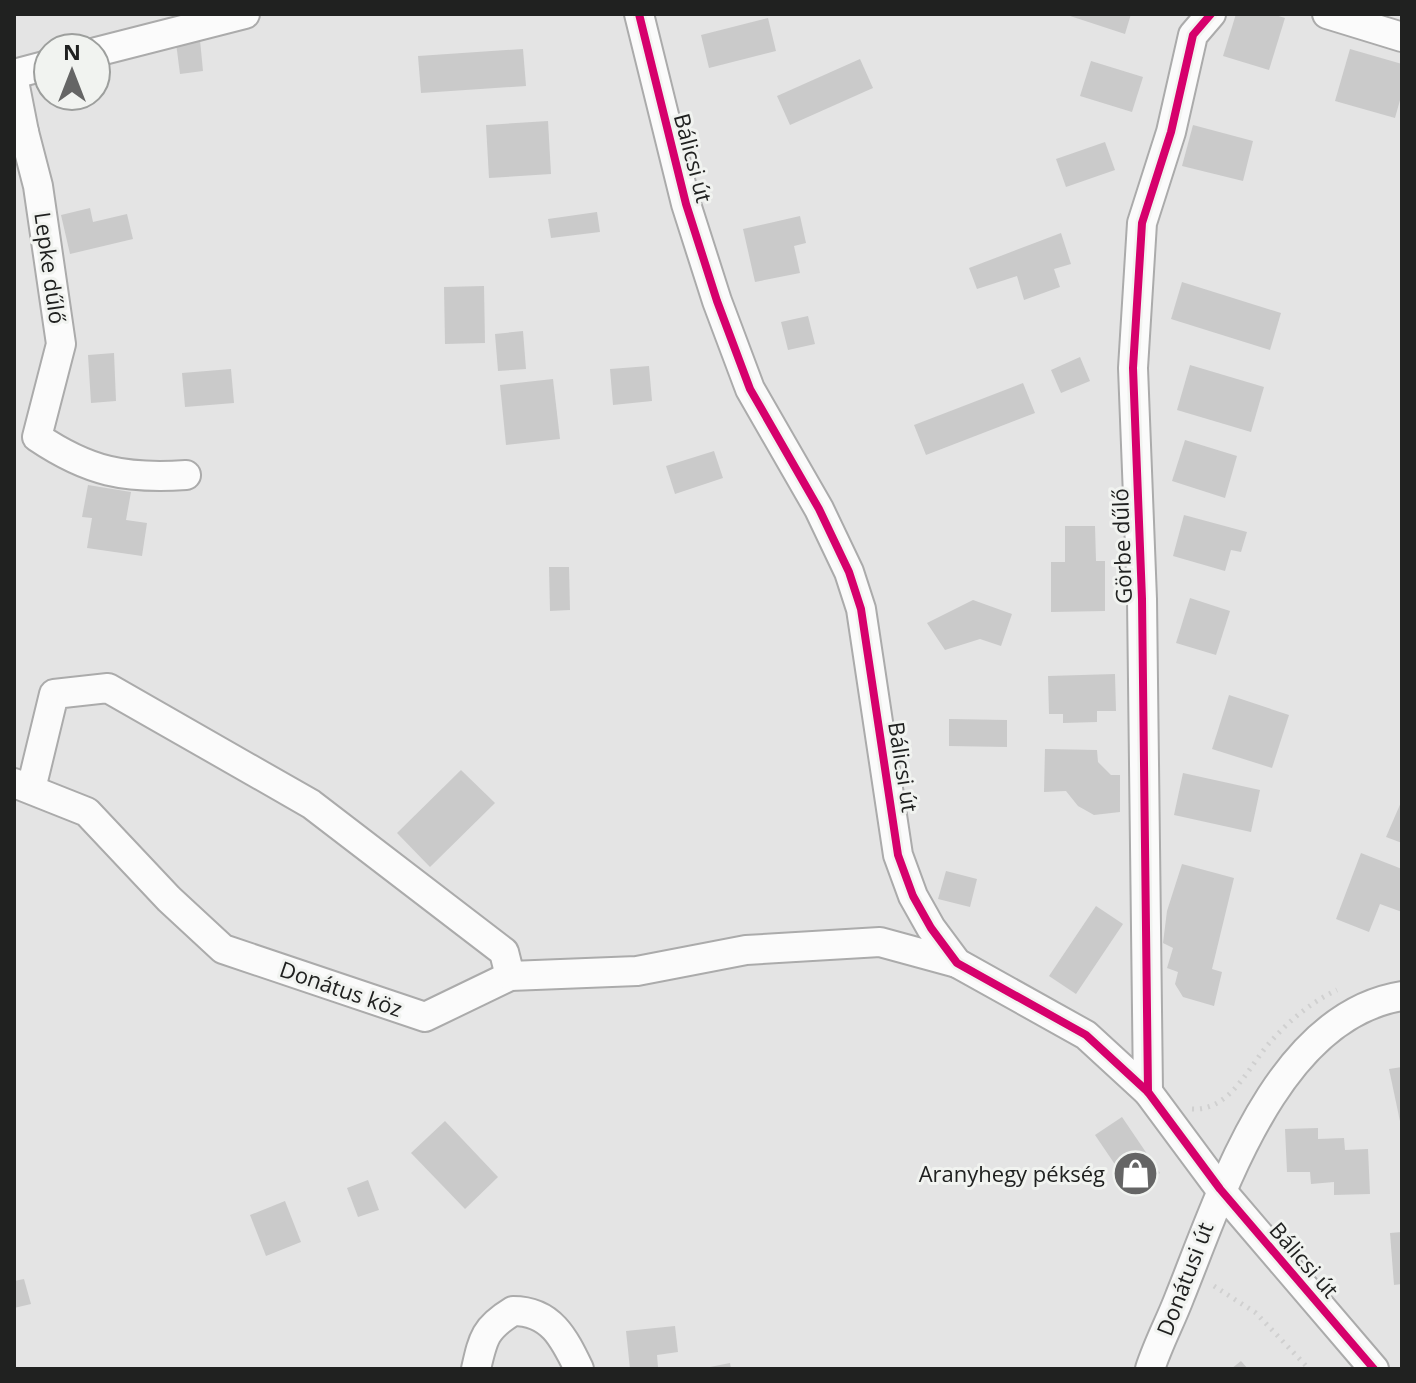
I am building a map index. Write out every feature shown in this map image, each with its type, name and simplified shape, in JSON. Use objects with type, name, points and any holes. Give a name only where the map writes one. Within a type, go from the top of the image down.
[{"type":"street","points":[[112,48],[245,14]]},
{"type":"street","name":"Bálicsi út","points":[[639,14],[686,204],[717,301],[750,389],[819,509],[849,572],[861,609],[898,855],[913,896],[931,928],[957,963],[1086,1035],[1148,1092],[1220,1189],[1374,1369]]},
{"type":"street","name":"Görbe dűlő","points":[[1148,1092],[1142,599],[1133,368],[1142,223],[1171,132],[1193,35],[1211,14]]},
{"type":"street","points":[[1327,14],[1402,37]]},
{"type":"street","name":"Lepke dűlő","points":[[14,81],[19,133],[38,186],[61,344],[37,437],[61,453],[108,474],[150,477],[186,475]]},
{"type":"street","points":[[23,786],[54,694],[108,688],[311,804],[504,952],[510,976]]},
{"type":"street","name":"Donátus köz","points":[[23,786],[87,812],[169,899],[223,949],[425,1017],[510,976],[637,971],[746,950],[880,942],[957,963]]},
{"type":"street","name":"Donátusi út","points":[[1150,1369],[1220,1189],[1276,1091],[1300,1057],[1363,1008],[1402,996]]},
{"type":"street","points":[[476,1369],[481,1343],[491,1324],[513,1311],[524,1311],[546,1318],[555,1327],[563,1336],[579,1369]]},
{"type":"path","points":[[1181,1108],[1206,1110],[1231,1093],[1272,1039],[1317,999],[1344,986]]},
{"type":"path","points":[[1214,1286],[1256,1313],[1309,1369]]},
{"type":"building","points":[[1064,14],[1131,14],[1125,34]]},
{"type":"building","points":[[1236,14],[1272,14],[1285,18],[1269,70],[1223,56]]},
{"type":"building","points":[[768,18],[776,51],[709,68],[701,35]]},
{"type":"building","points":[[200,40],[203,71],[180,74],[176,43]]},
{"type":"building","points":[[523,49],[526,86],[421,93],[418,56]]},
{"type":"building","points":[[1350,49],[1402,64],[1402,93],[1395,118],[1335,101]]},
{"type":"building","points":[[860,59],[873,88],[790,125],[777,96]]},
{"type":"building","points":[[1091,61],[1143,77],[1132,112],[1080,96]]},
{"type":"building","points":[[548,121],[551,174],[489,178],[486,125]]},
{"type":"building","points":[[1193,125],[1253,141],[1243,181],[1182,166]]},
{"type":"building","points":[[1105,142],[1115,170],[1066,187],[1056,159]]},
{"type":"building","points":[[90,208],[93,222],[127,214],[133,239],[70,254],[61,215]]},
{"type":"building","points":[[597,212],[600,232],[551,238],[548,219]]},
{"type":"building","points":[[800,216],[806,243],[794,246],[800,273],[755,282],[743,229]]},
{"type":"building","points":[[1061,233],[1071,264],[1054,269],[1060,287],[1024,300],[1017,276],[977,289],[969,268]]},
{"type":"building","points":[[1182,282],[1281,313],[1270,350],[1171,319]]},
{"type":"building","points":[[484,286],[485,343],[445,344],[444,287]]},
{"type":"building","points":[[808,316],[815,344],[788,350],[781,322]]},
{"type":"building","points":[[523,331],[526,369],[498,371],[495,334]]},
{"type":"building","points":[[114,353],[116,401],[91,403],[88,355]]},
{"type":"building","points":[[1080,357],[1090,381],[1061,393],[1051,370]]},
{"type":"building","points":[[1190,365],[1264,387],[1251,432],[1177,410]]},
{"type":"building","points":[[649,366],[652,401],[613,405],[610,369]]},
{"type":"building","points":[[231,369],[234,403],[185,407],[182,373]]},
{"type":"building","points":[[553,379],[560,439],[506,445],[500,385]]},
{"type":"building","points":[[1023,383],[1035,413],[926,455],[914,425]]},
{"type":"building","points":[[1185,440],[1237,456],[1225,498],[1172,481]]},
{"type":"building","points":[[714,451],[723,478],[675,494],[666,466]]},
{"type":"building","points":[[88,485],[131,492],[126,520],[147,523],[142,556],[87,548],[92,518],[82,517]]},
{"type":"building","points":[[1184,515],[1247,532],[1241,552],[1231,550],[1225,571],[1173,556]]},
{"type":"building","points":[[1065,526],[1095,526],[1096,561],[1105,561],[1105,611],[1051,612],[1051,562],[1065,562]]},
{"type":"building","points":[[549,567],[569,567],[570,610],[550,611]]},
{"type":"building","points":[[1190,598],[1230,611],[1216,655],[1176,643]]},
{"type":"building","points":[[973,600],[1012,614],[1001,646],[980,639],[945,650],[927,623]]},
{"type":"building","points":[[1115,674],[1116,711],[1097,711],[1097,722],[1063,723],[1063,714],[1049,714],[1048,676]]},
{"type":"building","points":[[1229,695],[1289,715],[1272,768],[1212,749]]},
{"type":"building","points":[[949,719],[1007,720],[1007,747],[949,746]]},
{"type":"building","points":[[1045,749],[1097,750],[1098,762],[1111,775],[1120,775],[1120,812],[1094,815],[1078,806],[1066,791],[1044,792]]},
{"type":"building","points":[[461,770],[495,803],[430,867],[397,833]]},
{"type":"building","points":[[1183,773],[1260,790],[1251,832],[1174,815]]},
{"type":"building","points":[[1402,800],[1402,843],[1386,837]]},
{"type":"building","points":[[1361,853],[1402,869],[1402,912],[1380,904],[1369,932],[1336,919]]},
{"type":"building","points":[[1182,864],[1234,878],[1212,969],[1222,972],[1214,1006],[1183,997],[1175,984],[1178,972],[1167,968],[1173,948],[1163,943],[1167,911]]},
{"type":"building","points":[[946,871],[977,879],[970,907],[938,899]]},
{"type":"building","points":[[1096,906],[1123,924],[1076,994],[1049,976]]},
{"type":"building","points":[[1402,1067],[1402,1125],[1401,1126],[1389,1069]]},
{"type":"building","points":[[1122,1117],[1160,1173],[1133,1191],[1095,1135]]},
{"type":"building","points":[[445,1121],[498,1177],[465,1209],[411,1153]]},
{"type":"building","points":[[1318,1128],[1318,1139],[1344,1138],[1345,1150],[1368,1149],[1370,1194],[1334,1195],[1334,1182],[1311,1184],[1310,1172],[1287,1172],[1285,1129]]},
{"type":"building","points":[[368,1180],[379,1210],[358,1217],[347,1188]]},
{"type":"building","points":[[285,1201],[301,1242],[266,1256],[250,1215]]},
{"type":"building","points":[[1402,1232],[1402,1284],[1394,1285],[1390,1233]]},
{"type":"building","points":[[24,1279],[31,1304],[14,1308],[14,1281]]},
{"type":"building","points":[[675,1326],[678,1352],[657,1355],[658,1367],[630,1369],[626,1331]]},
{"type":"building","points":[[1241,1361],[1248,1369],[1231,1369]]},
{"type":"building","points":[[730,1363],[731,1369],[705,1369],[705,1368]]},
{"type":"cycle path","points":[[639,14],[686,204],[717,301],[750,389],[819,509],[849,572],[861,609],[898,855],[913,896],[931,928],[957,963],[1086,1035],[1148,1092],[1220,1189],[1374,1369]]},
{"type":"cycle path","points":[[1148,1092],[1142,599],[1133,368],[1142,223],[1171,132],[1193,35],[1211,14]]},
{"type":"place","name":"Aranyhegy pékség","points":[[1136,1174]]}]
